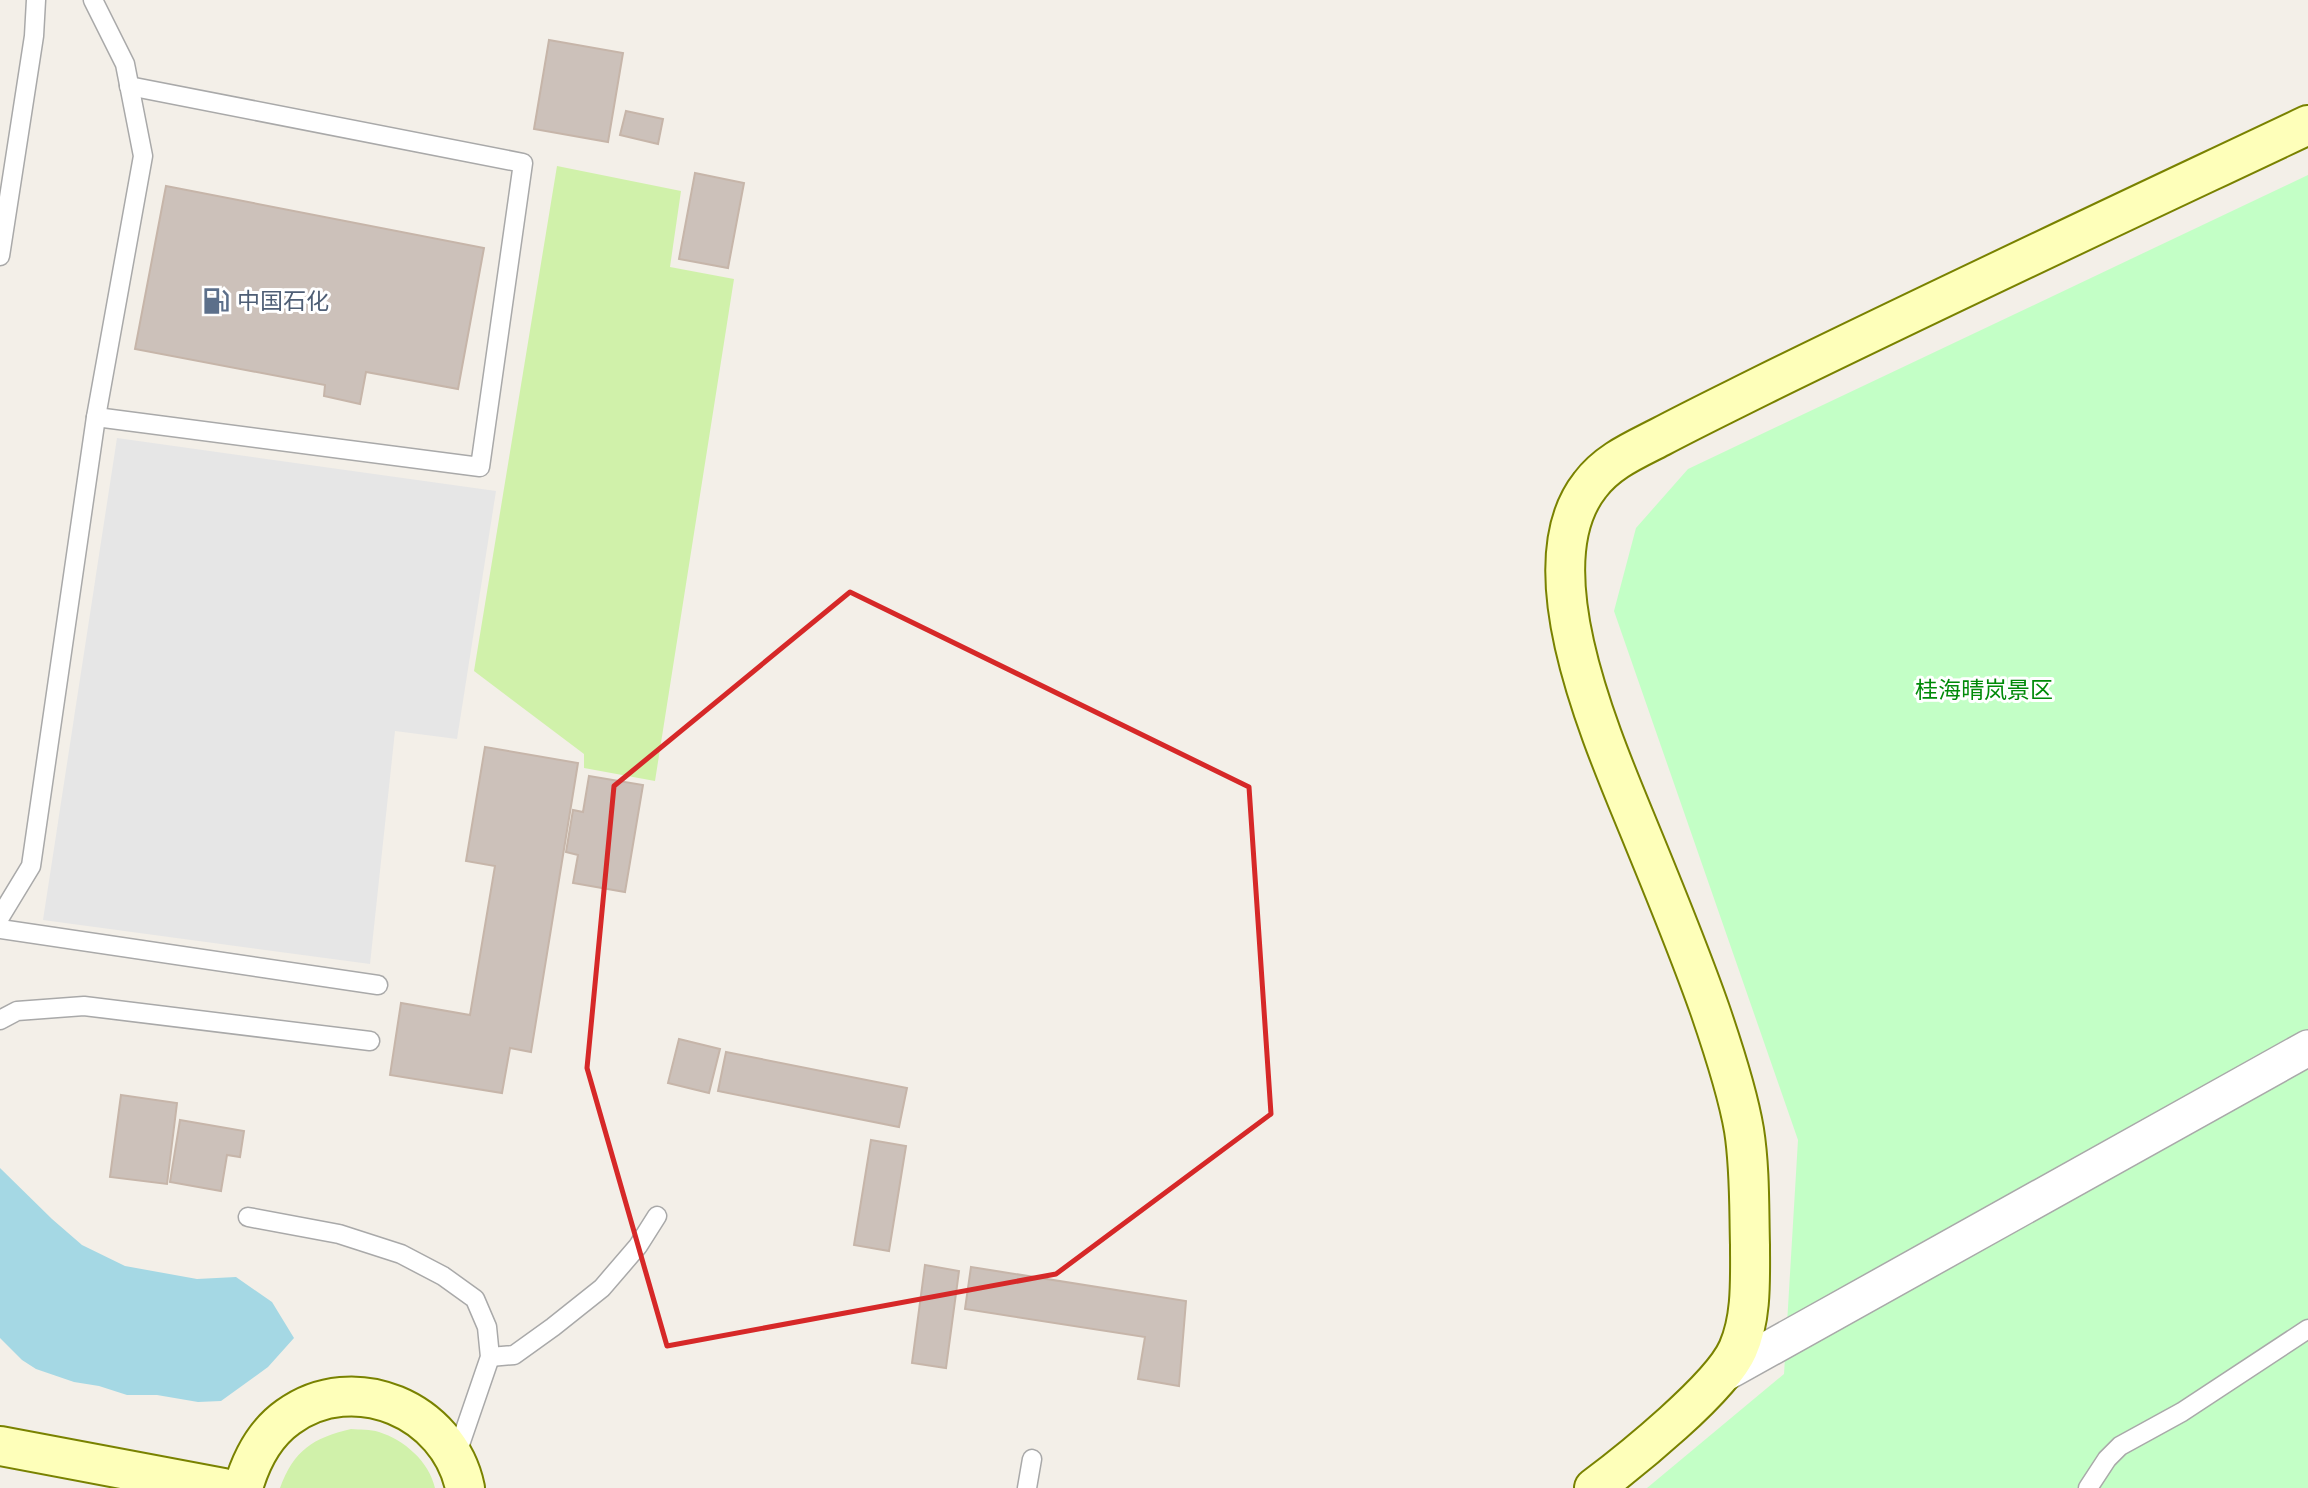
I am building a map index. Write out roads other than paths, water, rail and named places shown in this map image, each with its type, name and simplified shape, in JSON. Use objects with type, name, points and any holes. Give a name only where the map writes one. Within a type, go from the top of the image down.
[{"type":"street","points":[[1594,1488],[1688,1408],[1720,1376],[1737,1351],[1746,1319],[1750,1231],[1747,1157],[1742,1123],[1707,1002],[1611,760],[1578,666],[1569,618],[1565,569],[1572,522],[1582,496],[1614,461],[1672,431],[1862,336],[2308,125]]},
{"type":"street","points":[[1720,1376],[2308,1048]]},
{"type":"street","points":[[243,1488],[253,1458],[274,1429],[303,1409],[336,1398],[372,1398],[405,1409],[434,1430],[460,1473]]},
{"type":"street","points":[[0,1446],[223,1488]]},
{"type":"lane","points":[[0,256],[34,36],[36,0]]},
{"type":"lane","points":[[0,917],[31,866],[96,417],[142,156],[125,64],[93,0]]},
{"type":"lane","points":[[96,417],[480,467],[523,163],[130,86]]},
{"type":"lane","points":[[0,929],[378,985]]},
{"type":"lane","points":[[0,1020],[18,1011],[83,1006],[370,1041]]},
{"type":"lane","points":[[490,1357],[514,1355],[602,1288],[638,1246],[657,1216]]},
{"type":"lane","points":[[248,1217],[339,1234],[401,1254],[443,1276],[475,1298],[487,1327],[490,1357],[460,1473]]},
{"type":"lane","points":[[2088,1488],[2107,1459],[2120,1446],[2182,1412],[2308,1329]]},
{"type":"lane","points":[[1027,1488],[1032,1459]]},
{"type":"water","points":[[0,1168],[82,1245],[125,1266],[197,1279],[236,1277],[272,1302],[294,1338],[268,1367],[221,1401],[198,1402],[157,1395],[127,1395],[36,1369],[22,1360],[0,1338]]},
{"type":"place","name":"中国石化","points":[[216,301]]},
{"type":"park label","name":"桂海晴岚景区","points":[[1984,690]]}]
